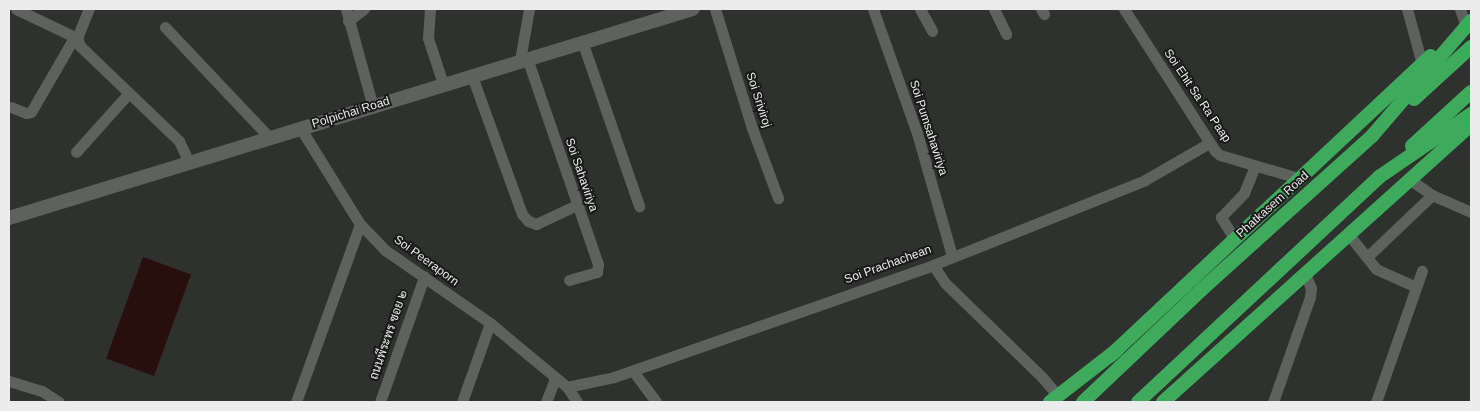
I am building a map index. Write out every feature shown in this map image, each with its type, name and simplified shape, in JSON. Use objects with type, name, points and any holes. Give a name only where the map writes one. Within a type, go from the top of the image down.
[{"type":"highway","points":[[1110,356],[1298,178],[1469,22]]},
{"type":"highway","name":"Phatkasem Road","points":[[1083,402],[1201,290],[1372,136],[1469,22]]},
{"type":"highway","points":[[1372,136],[1471,47]]},
{"type":"highway","points":[[1138,402],[1471,92]]},
{"type":"highway","points":[[1379,177],[1471,114]]},
{"type":"highway","points":[[1162,402],[1306,276],[1471,125]]},
{"type":"highway","points":[[1054,399],[1201,290]]},
{"type":"highway","points":[[1162,402],[1243,305]]},
{"type":"street","points":[[16,9],[77,38],[80,46],[179,141],[189,162]]},
{"type":"street","points":[[11,107],[26,114],[31,112],[71,43],[77,38],[89,9]]},
{"type":"street","points":[[346,9],[348,21],[355,36],[373,107]]},
{"type":"street","points":[[348,21],[364,9]]},
{"type":"street","points":[[430,9],[428,38],[443,84]]},
{"type":"street","points":[[523,59],[529,9]]},
{"type":"street","name":"Polpichai Road","points":[[9,218],[373,107],[523,59],[693,9]]},
{"type":"street","name":"Soi Sriviroj","points":[[715,9],[752,128],[778,198]]},
{"type":"street","name":"Soi Pumsahaviriya","points":[[874,9],[918,133],[952,256]]},
{"type":"street","points":[[920,9],[932,31]]},
{"type":"street","points":[[994,9],[1006,34]]},
{"type":"street","name":"Soi Ehit Sa Ra Paap","points":[[1124,9],[1209,143],[1220,155],[1298,178]]},
{"type":"street","points":[[1407,9],[1422,64]]},
{"type":"street","points":[[1460,9],[1469,22]]},
{"type":"street","points":[[165,27],[270,138]]},
{"type":"street","points":[[582,41],[640,206]]},
{"type":"street","name":"Soi Sahaviriya","points":[[523,59],[577,205],[598,269],[597,272],[569,280]]},
{"type":"street","points":[[472,76],[522,214],[528,221],[536,224],[577,205]]},
{"type":"street","points":[[76,152],[129,93]]},
{"type":"street","name":"Soi Peeraporn","points":[[302,128],[360,224],[386,250],[490,323],[567,387],[577,402]]},
{"type":"street","name":"Soi Prachachean","points":[[567,387],[633,371],[933,265],[1145,180],[1209,143]]},
{"type":"street","points":[[1234,238],[1221,217],[1244,193],[1256,166]]},
{"type":"street","points":[[1412,180],[1432,195],[1471,212]]},
{"type":"street","points":[[1367,257],[1432,195]]},
{"type":"street","points":[[293,399],[360,224]]},
{"type":"street","points":[[1350,235],[1376,269],[1416,287]]},
{"type":"street","points":[[933,265],[945,283],[1042,376],[1054,399]]},
{"type":"street","points":[[1376,402],[1422,271]]},
{"type":"street","points":[[1273,402],[1310,297],[1311,288],[1306,276]]},
{"type":"street","name":"ถนนพีระพร ซอย ๒","points":[[380,402],[424,277]]},
{"type":"street","points":[[462,402],[490,323]]},
{"type":"street","points":[[633,371],[656,402]]},
{"type":"street","points":[[546,402],[555,378]]},
{"type":"street","points":[[9,381],[42,391],[59,402]]},
{"type":"shaded area","points":[[143,257],[191,274],[154,376],[106,358]]}]
